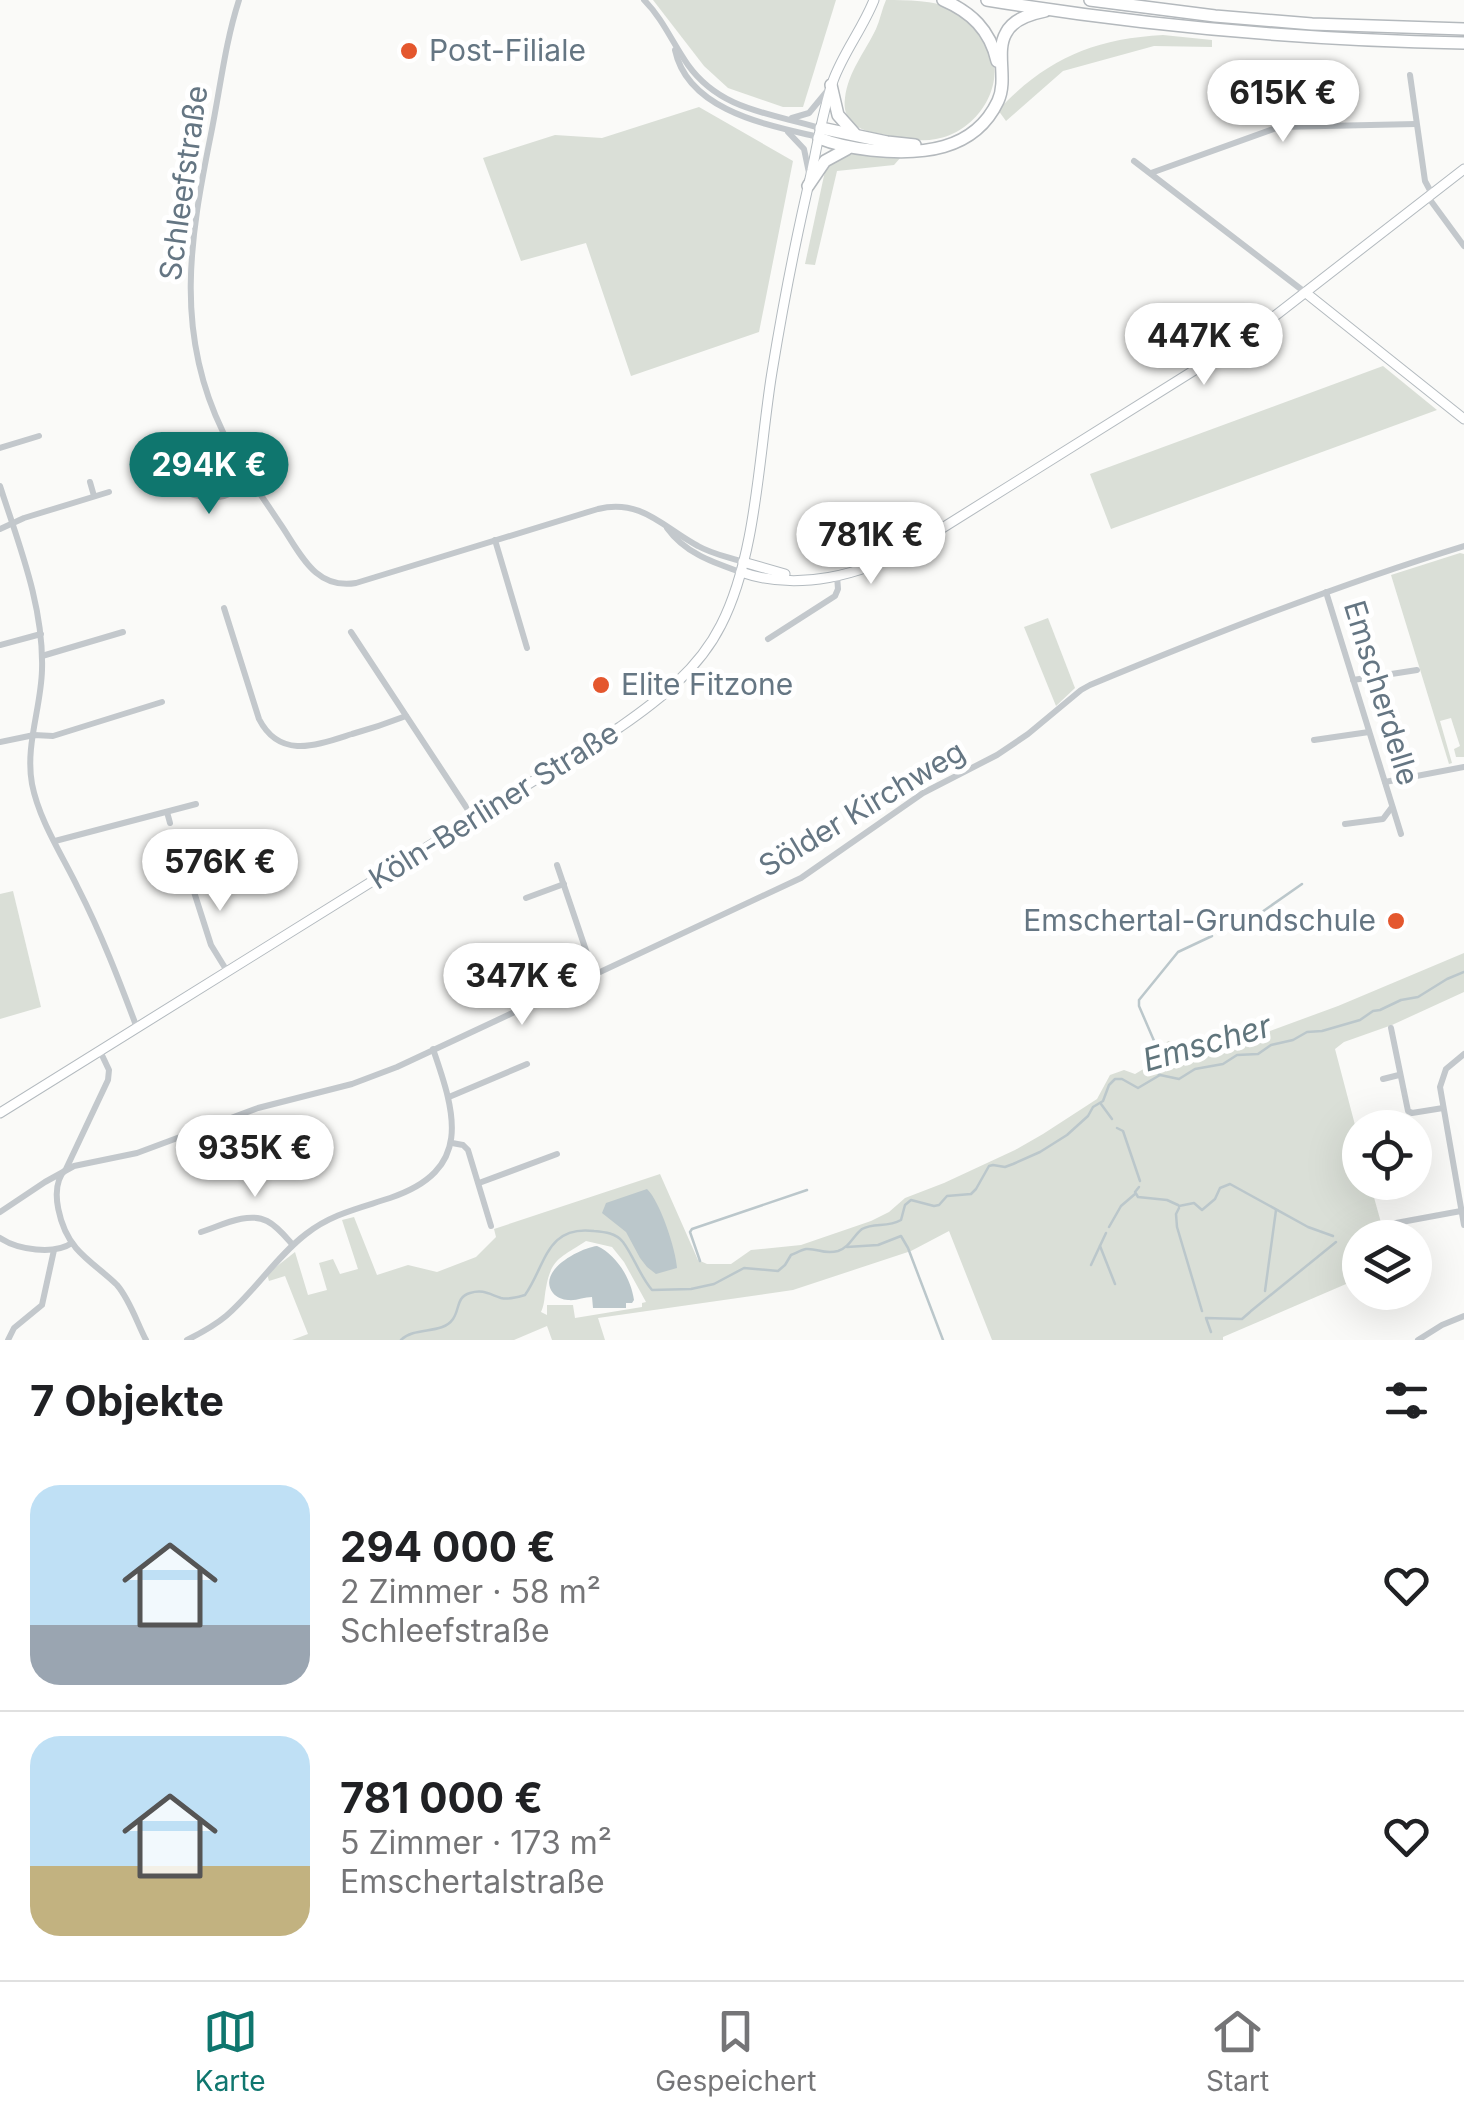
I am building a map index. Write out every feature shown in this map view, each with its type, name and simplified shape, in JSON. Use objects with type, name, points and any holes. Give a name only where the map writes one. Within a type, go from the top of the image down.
[{"type":"highway","points":[[808,186],[831,156],[855,142],[933,144],[964,131],[988,106],[998,70],[990,40],[968,13],[942,0]]},
{"type":"highway","points":[[987,0],[1256,34],[1464,43]]},
{"type":"highway","points":[[1090,0],[1312,24],[1464,29]]},
{"type":"highway","points":[[820,133],[923,152],[967,136],[999,100],[1006,32],[1027,16],[1052,10]]},
{"type":"highway","points":[[831,86],[840,120],[855,142]]},
{"type":"main road","name":"Köln-Berliner Straße","points":[[0,1113],[620,728],[668,692],[690,668],[720,628],[742,567],[772,372],[820,133],[831,86],[874,0]]},
{"type":"main road","points":[[742,567],[754,577],[809,582],[872,567],[912,547],[1249,336],[1464,168]]},
{"type":"main road","points":[[1306,293],[1464,419]]},
{"type":"street","name":"Schleefstraße","points":[[239,0],[195,220],[190,305],[197,361],[222,432],[312,570],[331,583],[356,583],[607,506],[641,510],[698,556],[742,567]]},
{"type":"street","points":[[644,0],[690,68],[714,92],[745,109],[820,133]]},
{"type":"street","points":[[673,44],[683,70],[706,96],[743,117],[787,131],[820,133]]},
{"type":"street","points":[[1410,75],[1425,181],[1430,196],[1464,246]]},
{"type":"street","points":[[780,118],[808,113],[831,86]]},
{"type":"street","points":[[1150,173],[1278,127],[1416,124]]},
{"type":"street","points":[[787,131],[805,152],[808,186]]},
{"type":"street","points":[[1134,160],[1306,293]]},
{"type":"street","points":[[0,448],[39,436]]},
{"type":"street","points":[[90,482],[94,496]]},
{"type":"street","points":[[153,486],[208,499],[235,493],[252,482]]},
{"type":"street","points":[[0,486],[30,583],[40,634],[42,674],[32,783],[55,841],[105,943],[137,1028]]},
{"type":"street","points":[[0,530],[109,492]]},
{"type":"street","points":[[495,540],[527,648]]},
{"type":"street","name":"Sölder Kirchweg","points":[[0,1212],[66,1169],[137,1152],[258,1108],[372,1078],[802,878],[923,794],[997,755],[1080,690],[1326,592],[1464,546]]},
{"type":"street","points":[[768,639],[835,596],[837,576]]},
{"type":"street","name":"Emscherdelle","points":[[1326,592],[1402,834]]},
{"type":"street","points":[[224,608],[259,719],[278,741],[311,746],[406,716]]},
{"type":"street","points":[[42,656],[122,632]]},
{"type":"street","points":[[351,632],[474,819]]},
{"type":"street","points":[[0,646],[40,634]]},
{"type":"street","points":[[1353,680],[1417,670]]},
{"type":"street","points":[[0,742],[52,736],[162,702]]},
{"type":"street","points":[[1314,740],[1369,732]]},
{"type":"street","points":[[1385,782],[1464,766]]},
{"type":"street","points":[[55,841],[196,804]]},
{"type":"street","name":"Emscherdelle","points":[[1345,824],[1383,819],[1392,806]]},
{"type":"street","points":[[167,812],[170,823]]},
{"type":"street","points":[[192,885],[245,861]]},
{"type":"street","points":[[557,865],[594,974]]},
{"type":"street","points":[[187,870],[211,945],[228,972]]},
{"type":"street","points":[[526,898],[564,884]]},
{"type":"street","points":[[1390,1028],[1408,1111],[1443,1108]]},
{"type":"street","points":[[187,1340],[230,1313],[292,1244],[324,1220],[404,1193],[441,1166],[452,1143],[453,1118],[433,1049]]},
{"type":"street","points":[[100,1051],[109,1076],[58,1179],[57,1195],[72,1244],[119,1288],[146,1340]]},
{"type":"street","points":[[1464,1054],[1451,1064],[1440,1087],[1464,1225]]},
{"type":"street","points":[[449,1097],[528,1064]]},
{"type":"street","points":[[1382,1078],[1399,1075]]},
{"type":"street","points":[[452,1143],[468,1150],[492,1226]]},
{"type":"street","points":[[479,1183],[557,1154]]},
{"type":"street","points":[[1412,1220],[1462,1211]]},
{"type":"street","points":[[201,1232],[247,1218],[260,1218],[271,1222],[292,1244]]},
{"type":"street","points":[[0,1238],[14,1246],[54,1250],[72,1244]]},
{"type":"street","points":[[8,1340],[14,1328],[42,1305],[54,1250]]},
{"type":"street","points":[[1418,1340],[1464,1316]]},
{"type":"shaded area","points":[[653,0],[836,0],[803,107],[783,107],[728,88],[704,66]]},
{"type":"shaded area","points":[[886,0],[929,2],[958,11],[972,23],[992,54],[994,82],[989,96],[962,129],[928,140],[906,139],[868,131],[848,118],[845,106],[850,79]]},
{"type":"shaded area","points":[[1163,35],[1212,40],[1212,47],[1154,46],[1063,71],[1006,121],[998,110],[1034,77],[1072,55],[1114,41]]},
{"type":"shaded area","points":[[699,107],[793,161],[759,332],[631,376],[586,243],[521,261],[483,158],[555,135],[602,138]]},
{"type":"shaded area","points":[[852,153],[901,157],[894,165],[837,171],[815,265],[805,264],[825,171],[832,161]]},
{"type":"shaded area","points":[[1383,366],[1437,410],[1111,529],[1090,474]]},
{"type":"shaded area","points":[[1464,554],[1464,757],[1456,757],[1454,749],[1460,746],[1451,718],[1440,721],[1452,763],[1449,764],[1391,575]]},
{"type":"shaded area","points":[[1048,618],[1075,688],[1056,706],[1024,627]]},
{"type":"shaded area","points":[[13,891],[41,1007],[0,1019],[0,894]]},
{"type":"shaded area","points":[[1464,953],[1464,992],[1335,1049],[1351,1110],[1342,1110],[1342,1200],[1375,1200],[1380,1220],[1342,1220],[1342,1286],[1223,1340],[992,1340],[949,1231],[911,1251],[793,1290],[598,1318],[605,1340],[552,1340],[547,1326],[514,1340],[292,1340],[308,1334],[285,1276],[269,1281],[267,1274],[295,1252],[308,1295],[327,1290],[319,1263],[333,1259],[340,1274],[358,1269],[342,1220],[354,1217],[377,1275],[408,1265],[437,1272],[476,1257],[496,1237],[494,1229],[660,1174],[698,1260],[731,1264],[751,1250],[801,1245],[871,1221],[905,1198],[1015,1150],[1097,1099],[1110,1075],[1124,1070],[1135,1074],[1147,1067],[1168,1041],[1218,1050],[1338,1006]],"holes":[[[586,1241],[612,1247],[646,1302],[642,1307],[575,1318],[573,1305],[547,1305],[547,1315],[541,1312],[551,1270],[559,1259]]]},
{"type":"shaded area","points":[[647,1189],[666,1226],[677,1268],[656,1274],[640,1258],[626,1232],[602,1213],[606,1203]]},
{"type":"shaded area","points":[[597,1246],[611,1255],[630,1284],[634,1300],[626,1303],[626,1308],[593,1308],[592,1297],[566,1300],[553,1293],[549,1285],[550,1277],[562,1262]]},
{"type":"waterway","name":"Emscherdelle","points":[[1217,933],[1262,912],[1302,884]]},
{"type":"waterway","name":"Emscherdelle","points":[[1159,1075],[1158,1050],[1139,1000],[1178,952],[1212,936]]},
{"type":"waterway","name":"Emscher","points":[[401,1340],[448,1324],[462,1297],[470,1293],[507,1299],[525,1295],[549,1250],[566,1234],[578,1231],[606,1233],[620,1239],[652,1290],[714,1284],[744,1268],[778,1271],[791,1255],[806,1249],[838,1251],[862,1229],[901,1220],[905,1205],[911,1200],[934,1206],[947,1196],[971,1194],[989,1166],[1005,1167],[1040,1152],[1088,1116],[1103,1101],[1115,1079],[1138,1088],[1160,1075],[1179,1079],[1195,1069],[1223,1064],[1237,1055],[1258,1054],[1307,1032],[1360,1020],[1373,1011],[1418,997],[1464,972]]},
{"type":"waterway","points":[[1101,1104],[1112,1119]]},
{"type":"waterway","points":[[1117,1128],[1123,1131],[1140,1181]]},
{"type":"waterway","points":[[1179,1206],[1194,1203],[1202,1210],[1215,1199],[1220,1188],[1230,1184],[1308,1227],[1333,1236]]},
{"type":"waterway","points":[[1139,1187],[1135,1192],[1138,1197],[1178,1205]]},
{"type":"waterway","points":[[700,1261],[692,1229],[807,1190]]},
{"type":"waterway","points":[[1109,1227],[1121,1206],[1135,1194]]},
{"type":"waterway","points":[[1179,1208],[1177,1227],[1202,1311]]},
{"type":"waterway","points":[[1265,1291],[1276,1210]]},
{"type":"waterway","points":[[1091,1265],[1106,1233]]},
{"type":"waterway","points":[[847,1247],[878,1245],[901,1236],[943,1340]]},
{"type":"waterway","points":[[1251,1311],[1336,1242]]},
{"type":"waterway","points":[[1100,1246],[1115,1284]]},
{"type":"waterway","points":[[1211,1332],[1206,1318],[1242,1319],[1250,1312]]},
{"type":"place","name":"Post-Filiale","points":[[409,51]]},
{"type":"place","name":"Elite Fitzone","points":[[601,685]]},
{"type":"place","name":"Emschertal-Grundschule","points":[[1396,921]]}]
